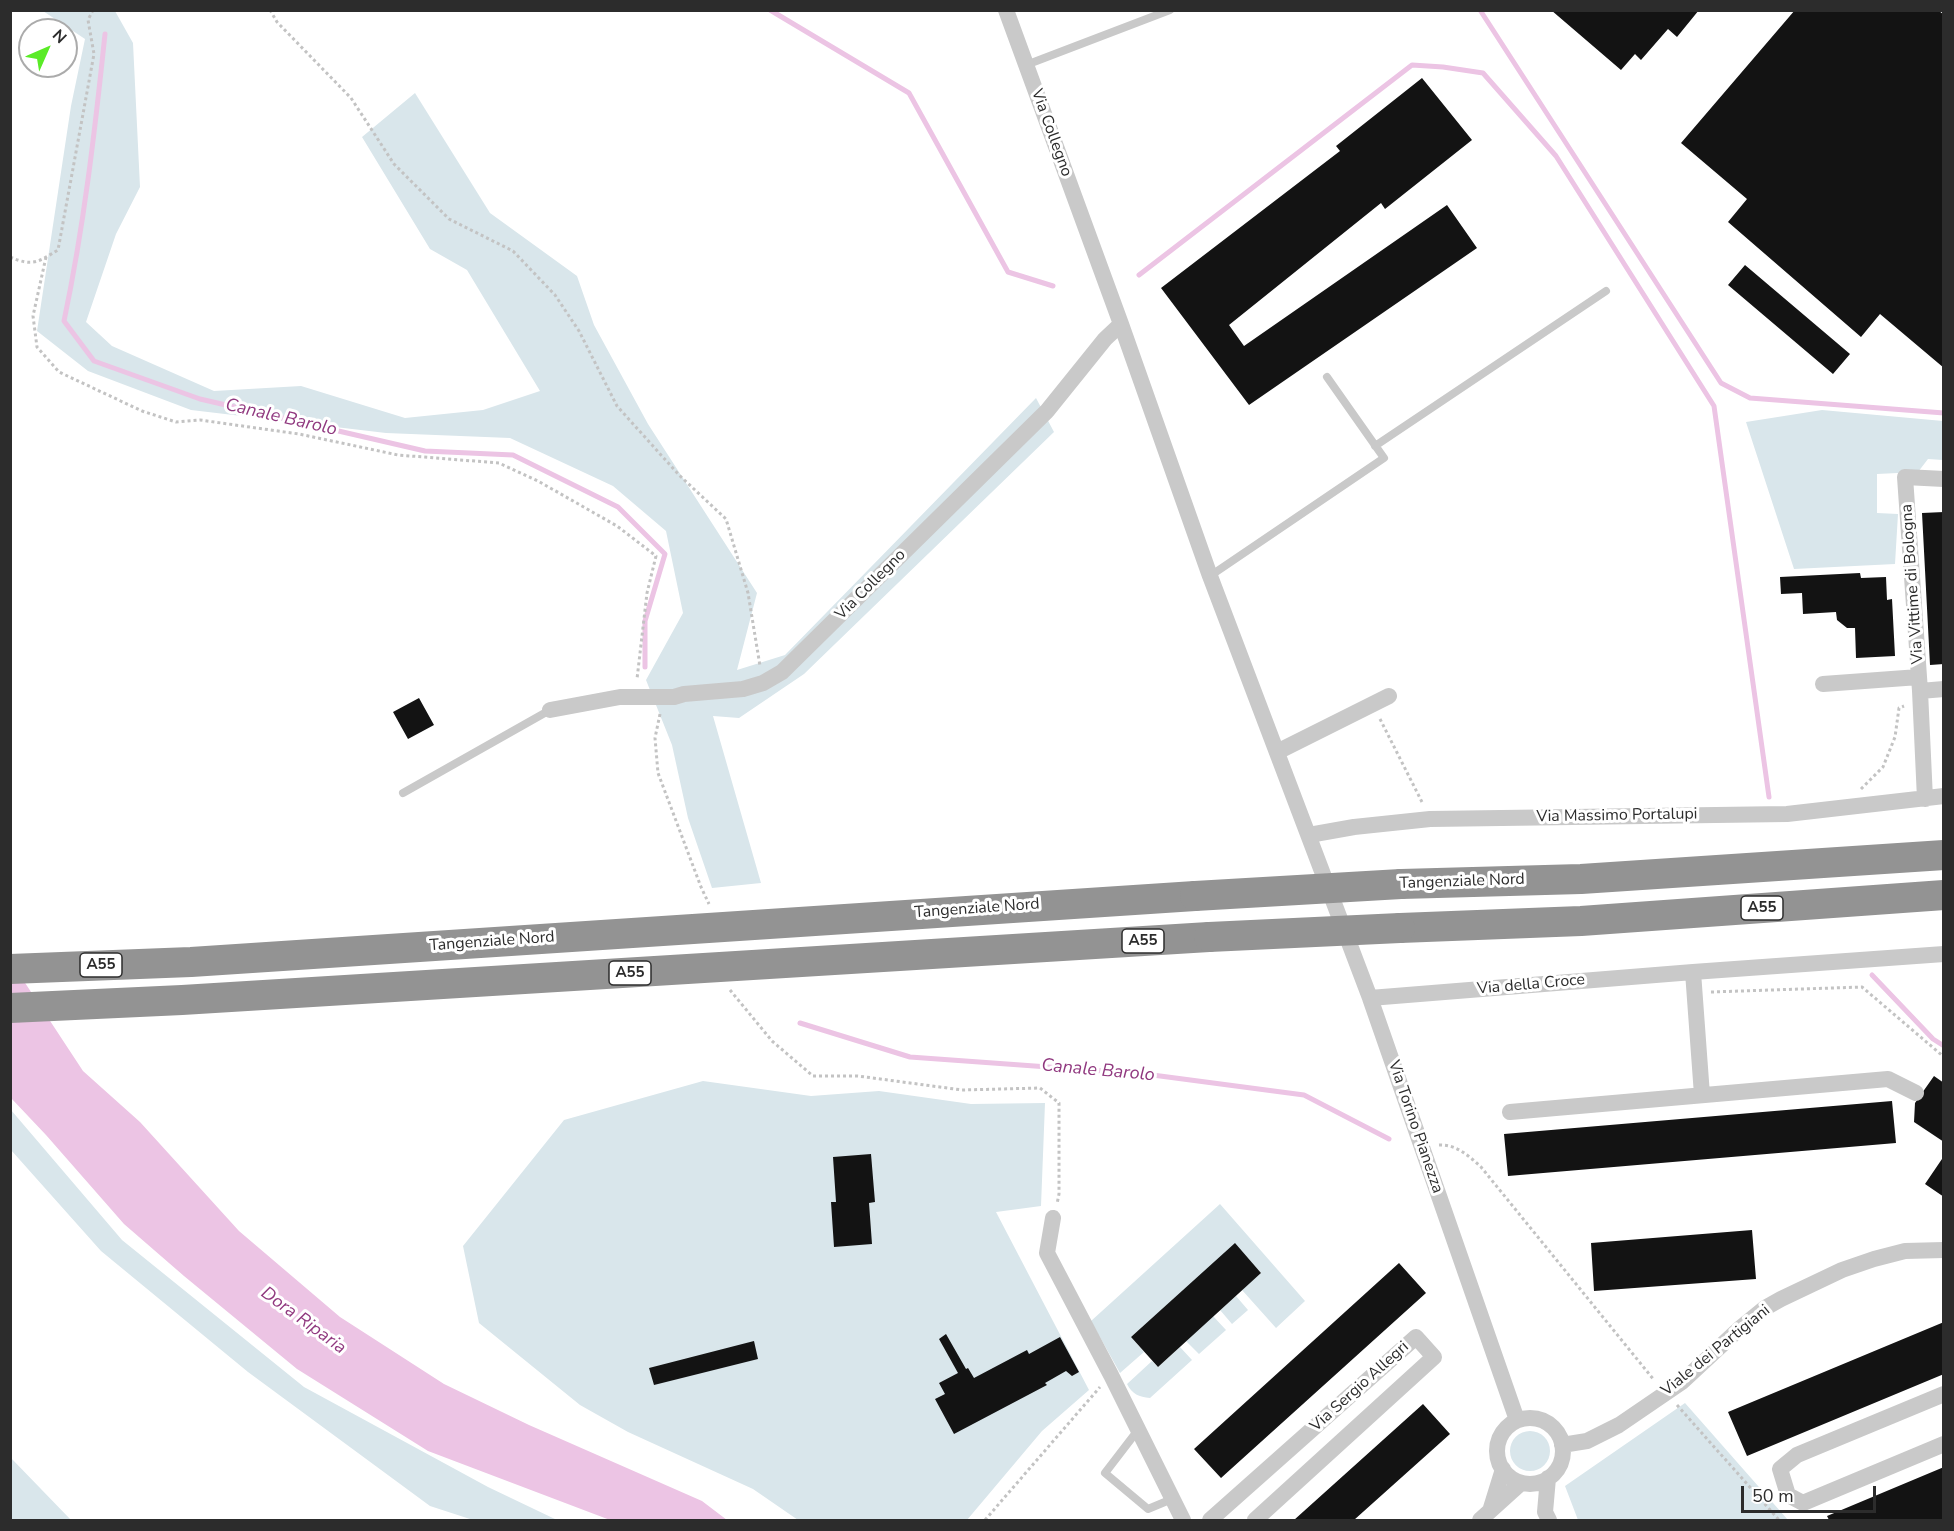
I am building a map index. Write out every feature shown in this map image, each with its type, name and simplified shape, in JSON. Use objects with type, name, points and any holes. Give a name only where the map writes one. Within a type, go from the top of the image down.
[{"type":"highway","name":"Tangenziale Nord","points":[[10,969],[190,962],[1194,896],[1401,884],[1581,879],[1944,855]]},
{"type":"highway","name":"A55","points":[[10,1008],[182,1000],[1209,937],[1581,921],[1944,895]]},
{"type":"street","name":"Via Collegno","points":[[1006,10],[1210,576],[1309,835]]},
{"type":"street","name":"Via Collegno","points":[[550,710],[620,697],[663,697],[743,689],[763,683],[782,672],[1047,411],[1105,339],[1121,324]]},
{"type":"street","name":"Via Vittime di Bologna","points":[[1920,690],[1905,477],[1944,479]]},
{"type":"street","points":[[1823,684],[1920,690],[1944,689]]},
{"type":"street","points":[[1920,690],[1925,799]]},
{"type":"street","points":[[1277,752],[1389,696]]},
{"type":"street","name":"Via Massimo Portalupi","points":[[1309,835],[1354,827],[1430,819],[1787,814],[1944,796]]},
{"type":"street","name":"Via Torino Pianezza","points":[[1309,835],[1370,998],[1517,1420]]},
{"type":"street","name":"Via della Croce","points":[[1370,998],[1944,954]]},
{"type":"street","points":[[1692,972],[1702,1095]]},
{"type":"street","points":[[1510,1112],[1888,1078],[1916,1093]]},
{"type":"street","points":[[1053,1218],[1047,1252],[1183,1521]]},
{"type":"street","name":"Viale dei Partigiani","points":[[1563,1445],[1587,1441],[1604,1434],[1666,1393],[1682,1382],[1765,1308],[1781,1299],[1842,1270],[1874,1259],[1905,1251],[1944,1250]]},
{"type":"street","name":"Via Sergio Allegri","points":[[1210,1521],[1416,1337],[1434,1357],[1255,1521]]},
{"type":"street","points":[[1944,1394],[1797,1455],[1780,1469],[1788,1495],[1803,1503],[1944,1444]]},
{"type":"street","points":[[1532,1418],[1546,1422],[1557,1431],[1563,1445],[1562,1457],[1557,1469],[1548,1478],[1535,1483],[1521,1483],[1511,1478],[1503,1469],[1497,1456],[1498,1441],[1505,1428],[1517,1420],[1532,1418]]},
{"type":"street","points":[[1485,1516],[1503,1469]]},
{"type":"street","points":[[1548,1478],[1545,1512],[1549,1521]]},
{"type":"street","points":[[1485,1516],[1521,1483]]},
{"type":"lane","points":[[1026,65],[1170,10]]},
{"type":"lane","points":[[1375,446],[1606,291]]},
{"type":"lane","points":[[1210,576],[1384,458],[1327,377]]},
{"type":"lane","points":[[403,793],[550,710]]},
{"type":"lane","points":[[1138,1430],[1105,1473],[1148,1509],[1172,1499]]},
{"type":"path","points":[[10,257],[24,263],[37,262],[58,250],[94,54],[88,20],[93,10]]},
{"type":"path","points":[[270,10],[277,22],[351,98],[394,164],[449,219],[513,251],[555,296],[579,331],[617,406],[679,475],[726,519],[748,593],[763,683]]},
{"type":"path","points":[[46,257],[33,316],[37,347],[59,372],[142,411],[176,422],[200,420],[298,434],[398,455],[499,463],[538,481],[617,526],[656,556],[647,593],[636,680],[638,697]]},
{"type":"path","points":[[1860,790],[1883,767],[1895,737],[1899,708],[1920,690]]},
{"type":"path","points":[[663,697],[655,738],[658,773],[710,906]]},
{"type":"path","points":[[1372,704],[1430,819]]},
{"type":"path","points":[[1694,993],[1862,987],[1944,1057]]},
{"type":"path","points":[[730,990],[772,1041],[813,1076],[858,1076],[962,1090],[1040,1088],[1059,1103],[1059,1194],[1053,1218]]},
{"type":"path","points":[[1435,1146],[1451,1146],[1467,1154],[1481,1167],[1642,1367],[1779,1521]]},
{"type":"path","points":[[985,1521],[1111,1375]]},
{"type":"shaded area","points":[[43,11],[115,11],[133,43],[140,187],[116,234],[86,322],[112,346],[214,391],[301,386],[405,418],[483,410],[540,391],[467,270],[430,249],[362,137],[415,93],[490,213],[577,276],[594,325],[648,424],[757,593],[737,670],[785,655],[1036,398],[1054,432],[804,674],[739,718],[713,716],[761,883],[712,888],[688,818],[672,745],[646,680],[683,613],[666,531],[613,486],[510,438],[386,433],[191,410],[88,371],[37,331],[71,106],[85,39],[78,34],[78,18],[54,18]]},
{"type":"shaded area","points":[[1822,410],[1943,421],[1943,460],[1928,459],[1918,472],[1877,474],[1877,513],[1898,514],[1895,564],[1794,569],[1746,422]]},
{"type":"shaded area","points":[[703,1081],[811,1096],[879,1091],[971,1104],[1045,1103],[1041,1206],[996,1212],[1089,1390],[1042,1431],[967,1520],[798,1520],[753,1489],[628,1432],[580,1405],[479,1323],[463,1246],[564,1120]]},
{"type":"shaded area","points":[[11,1110],[122,1240],[304,1387],[488,1487],[557,1520],[473,1520],[430,1506],[248,1372],[101,1251],[11,1150]]},
{"type":"shaded area","points":[[1220,1204],[1305,1301],[1276,1328],[1242,1290],[1261,1273],[1235,1244],[1131,1337],[1144,1352],[1120,1373],[1091,1321]]},
{"type":"shaded area","points":[[1236,1296],[1248,1310],[1232,1324],[1220,1310]]},
{"type":"shaded area","points":[[1213,1316],[1226,1330],[1199,1354],[1186,1341]]},
{"type":"shaded area","points":[[1180,1347],[1192,1360],[1150,1398],[1139,1396],[1131,1390],[1127,1384],[1152,1361],[1158,1367]]},
{"type":"shaded area","points":[[1685,1403],[1788,1520],[1578,1520],[1565,1486]]},
{"type":"shaded area","points":[[1530,1431],[1538,1432],[1544,1437],[1549,1443],[1549,1459],[1544,1465],[1538,1470],[1530,1471],[1522,1470],[1516,1465],[1511,1459],[1510,1451],[1511,1443],[1516,1437],[1522,1432]]},
{"type":"shaded area","points":[[11,1458],[71,1520],[11,1520]]},
{"type":"water","name":"Dora Riparia","points":[[10,960],[83,1071],[140,1122],[239,1231],[340,1317],[444,1384],[529,1425],[702,1501],[727,1520],[610,1520],[428,1451],[297,1369],[124,1224],[11,1098]]},
{"type":"building","points":[[1551,10],[1699,10],[1677,37],[1668,29],[1641,60],[1635,54],[1621,70]]},
{"type":"building","points":[[1795,10],[1938,10],[1944,15],[1944,368],[1880,314],[1861,337],[1728,222],[1747,199],[1681,143]]},
{"type":"building","points":[[1422,78],[1472,140],[1385,209],[1381,203],[1229,325],[1244,346],[1447,205],[1477,248],[1249,405],[1161,288],[1340,151],[1336,146]]},
{"type":"building","points":[[1745,265],[1850,354],[1833,374],[1728,285]]},
{"type":"building","points":[[1944,512],[1944,664],[1930,665],[1922,513]]},
{"type":"building","points":[[1860,573],[1861,578],[1886,577],[1887,600],[1892,599],[1895,656],[1856,658],[1855,628],[1847,628],[1837,620],[1836,612],[1803,614],[1802,593],[1781,594],[1780,577]]},
{"type":"building","points":[[419,698],[434,725],[408,739],[393,712]]},
{"type":"building","points":[[1934,1076],[1944,1083],[1944,1142],[1914,1122],[1915,1103]]},
{"type":"building","points":[[1892,1101],[1896,1143],[1508,1176],[1504,1134]]},
{"type":"building","points":[[871,1154],[875,1202],[869,1203],[872,1244],[834,1247],[831,1202],[836,1202],[833,1157]]},
{"type":"building","points":[[1944,1156],[1944,1197],[1925,1184]]},
{"type":"building","points":[[1752,1230],[1756,1279],[1594,1291],[1591,1243]]},
{"type":"building","points":[[1235,1243],[1261,1273],[1158,1367],[1131,1337]]},
{"type":"building","points":[[1399,1263],[1426,1293],[1221,1478],[1194,1449]]},
{"type":"building","points":[[1944,1322],[1944,1374],[1747,1456],[1728,1412]]},
{"type":"building","points":[[946,1334],[966,1369],[968,1368],[974,1378],[1027,1350],[1029,1354],[1060,1337],[1079,1372],[1072,1376],[1066,1371],[1045,1383],[1047,1385],[954,1434],[935,1399],[945,1394],[939,1383],[958,1373],[939,1339]]},
{"type":"building","points":[[754,1341],[758,1359],[654,1385],[649,1368]]},
{"type":"building","points":[[1423,1404],[1450,1434],[1354,1520],[1294,1520]]},
{"type":"building","points":[[1944,1467],[1944,1519],[1829,1520],[1827,1516]]},
{"type":"waterway","points":[[770,10],[909,93],[1008,272],[1053,286]]},
{"type":"waterway","points":[[1480,10],[1721,383],[1750,398],[1944,413]]},
{"type":"waterway","name":"Canale Barolo","points":[[105,34],[83,214],[64,321],[94,361],[200,399],[425,451],[513,455],[618,507],[665,554],[645,621],[645,667]]},
{"type":"waterway","points":[[1139,275],[1412,65],[1483,73],[1556,156],[1714,406],[1769,797]]},
{"type":"waterway","points":[[1872,975],[1933,1039],[1944,1046]]},
{"type":"waterway","name":"Canale Barolo","points":[[800,1023],[910,1057],[1145,1074],[1304,1095],[1389,1139]]}]
